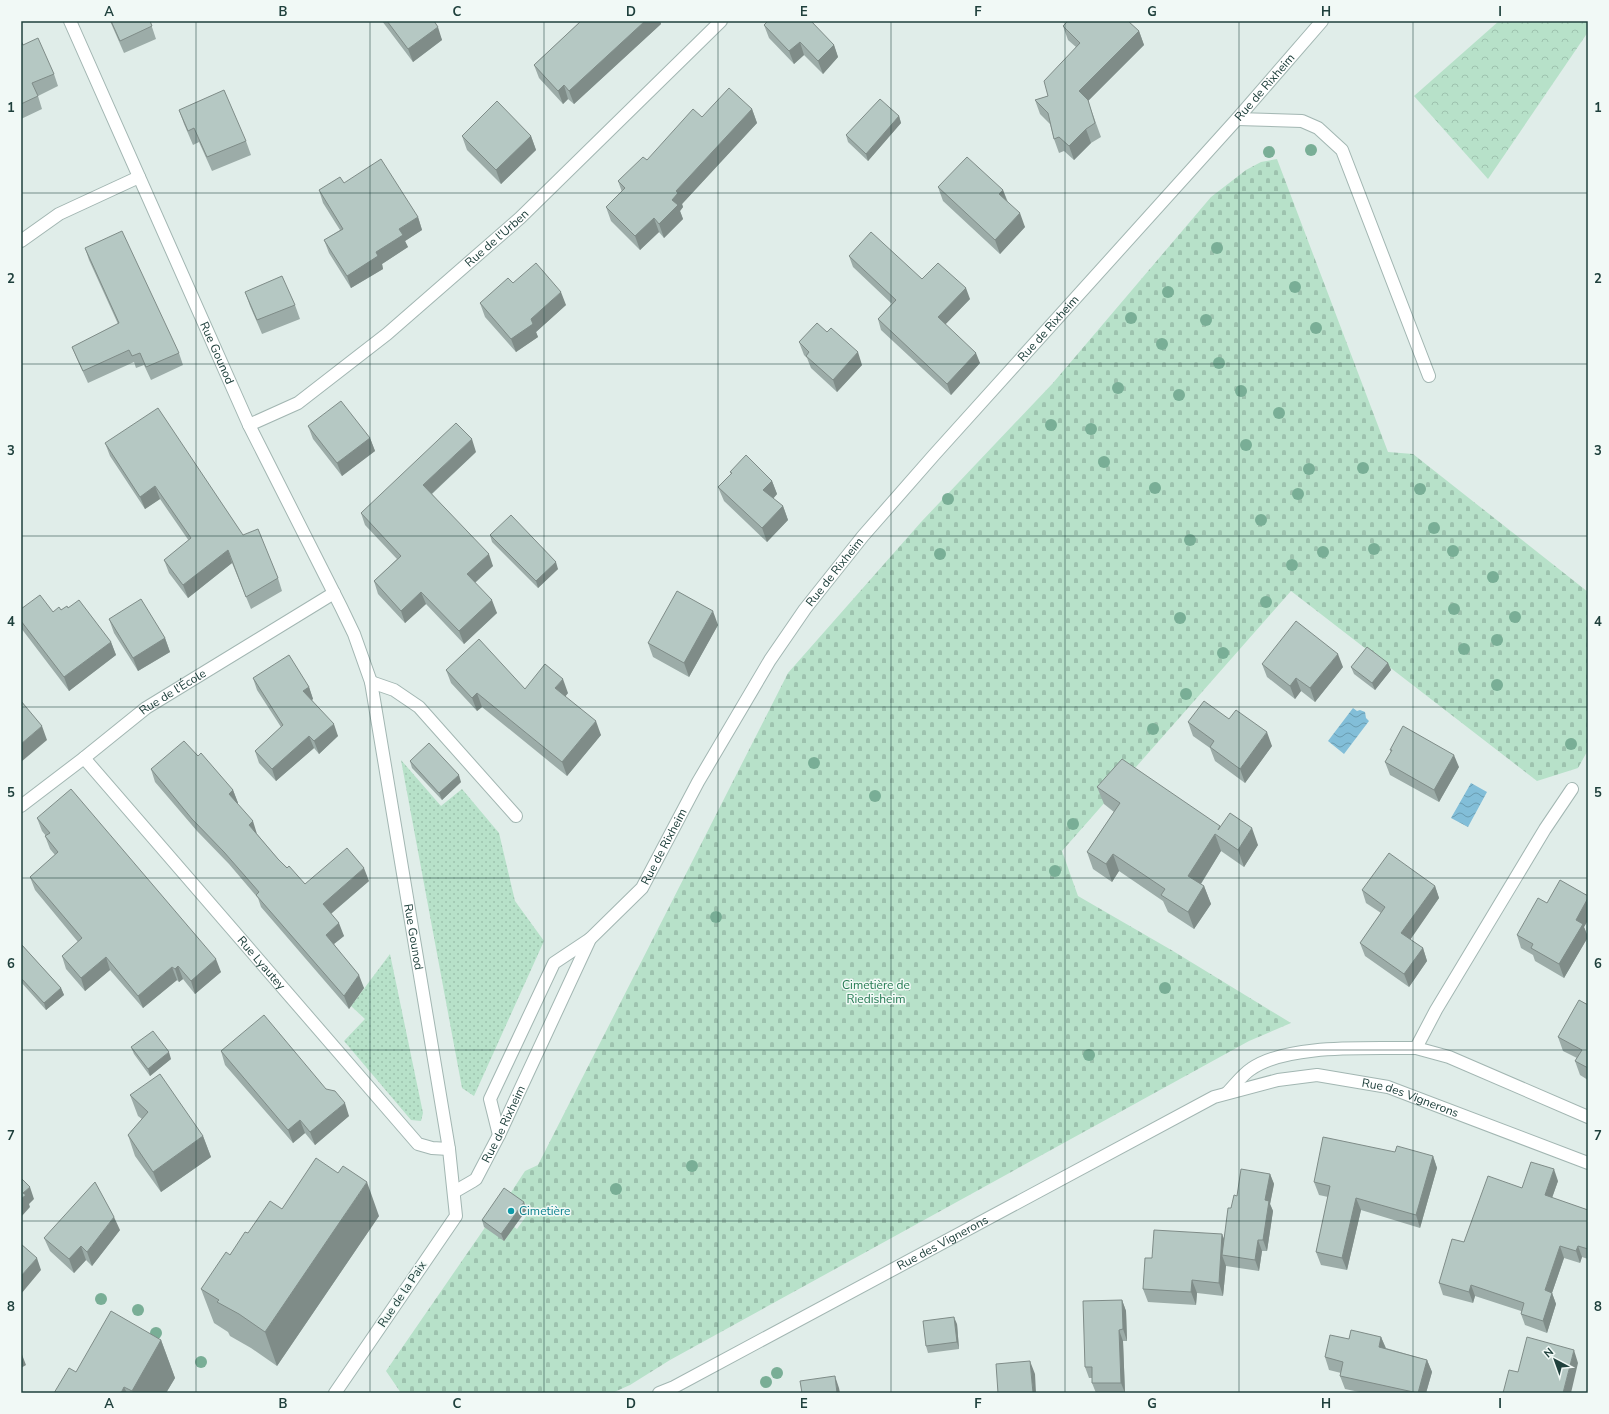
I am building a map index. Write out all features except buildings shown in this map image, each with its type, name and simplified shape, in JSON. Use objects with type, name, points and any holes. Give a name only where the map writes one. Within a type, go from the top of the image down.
[{"type":"street","name":"Rue Gounod","points":[[70,21],[249,425],[354,634],[371,682],[449,1149],[454,1192]]},
{"type":"street","name":"Rue de l'Urben","points":[[249,425],[298,403],[387,334],[520,218],[721,21]]},
{"type":"street","name":"Rue de Rixheim","points":[[454,1192],[476,1178],[499,1135],[590,939],[642,888],[698,782],[770,660],[805,609],[863,536],[934,455],[1237,119],[1322,21]]},
{"type":"street","points":[[1237,119],[1302,121],[1318,128],[1342,150],[1429,376]]},
{"type":"street","points":[[21,241],[59,214],[139,177]]},
{"type":"street","name":"Rue de l'École","points":[[21,806],[146,708],[334,593]]},
{"type":"street","points":[[371,682],[394,690],[419,707],[516,816]]},
{"type":"street","name":"Rue Lyautey","points":[[84,758],[418,1144],[432,1148],[449,1149]]},
{"type":"street","points":[[1416,1048],[1436,1010],[1537,842],[1572,789]]},
{"type":"street","points":[[499,1135],[490,1100],[554,963],[590,939]]},
{"type":"street","name":"Rue des Vignerons","points":[[1226,1094],[1250,1069],[1270,1060],[1312,1050],[1416,1048],[1448,1056],[1588,1117]]},
{"type":"street","name":"Rue des Vignerons","points":[[659,1393],[674,1387],[774,1334],[1214,1097],[1278,1080],[1317,1075],[1388,1087],[1588,1163]]},
{"type":"street","name":"Rue de la Paix","points":[[335,1393],[456,1216],[454,1192]]},
{"type":"green space","points":[[1499,21],[1588,21],[1588,32],[1488,179],[1414,96]]},
{"type":"green space","name":"Cimetière de Riedisheim","points":[[1277,159],[1388,452],[1413,454],[1588,592],[1588,750],[1578,768],[1537,781],[1291,591],[1062,851],[1078,896],[1173,951],[1291,1023],[1249,1041],[670,1360],[630,1385],[612,1393],[401,1393],[386,1371],[495,1213],[517,1229],[532,1208],[510,1194],[525,1171],[538,1165],[788,673],[922,521],[1053,383],[1211,197],[1246,170],[1261,162]]},
{"type":"green space","points":[[401,760],[441,806],[462,789],[499,833],[515,901],[544,941],[474,1096],[462,1088]]},
{"type":"green space","points":[[390,954],[423,1113],[421,1121],[411,1120],[344,1041],[365,1019],[351,1006]]},
{"type":"water","points":[[1353,708],[1357,711],[1360,710],[1365,712],[1366,718],[1369,721],[1344,754],[1328,741]]},
{"type":"water","points":[[1471,783],[1487,792],[1468,827],[1451,818]]},
{"type":"place","name":"Cimetière","points":[[511,1211]]}]
